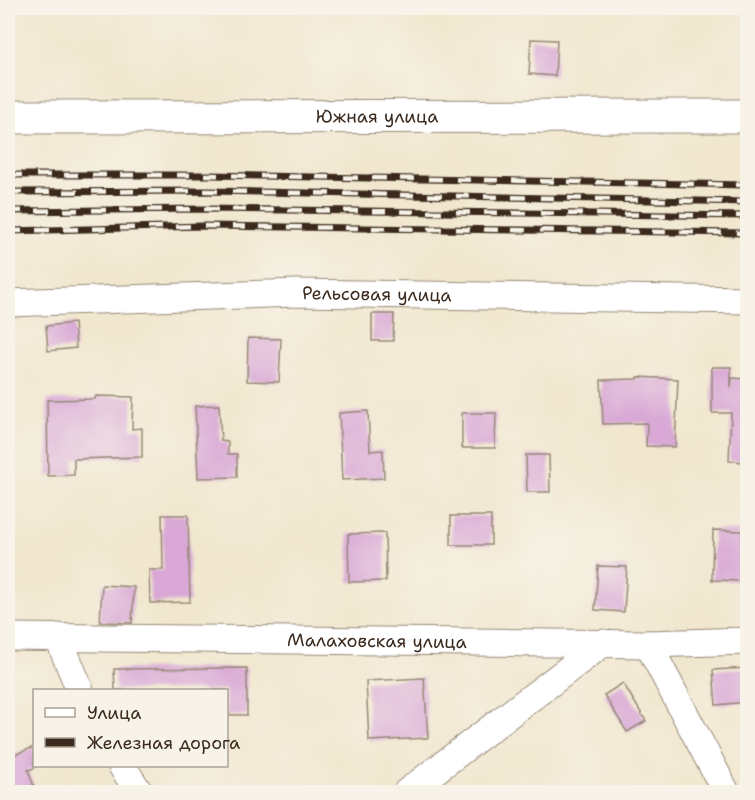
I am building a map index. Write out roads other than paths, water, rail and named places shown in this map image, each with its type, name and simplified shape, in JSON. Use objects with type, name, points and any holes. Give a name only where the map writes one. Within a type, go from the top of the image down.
[{"type":"street","name":"Южная улица","points":[[8,117],[747,117]]},
{"type":"street","name":"Рельсовая улица","points":[[8,303],[297,293],[747,300]]},
{"type":"street","name":"Малаховская улица","points":[[8,637],[648,644],[747,641]]},
{"type":"street","points":[[58,637],[80,689]]},
{"type":"street","points":[[406,792],[603,643]]},
{"type":"street","points":[[648,644],[726,792]]},
{"type":"street","points":[[123,767],[139,792]]},
{"type":"railway","points":[[8,175],[209,175],[748,185]]},
{"type":"railway","points":[[8,192],[208,191],[748,202]]},
{"type":"railway","points":[[8,211],[206,209],[748,216]]},
{"type":"railway","points":[[8,231],[204,226],[748,233]]}]
